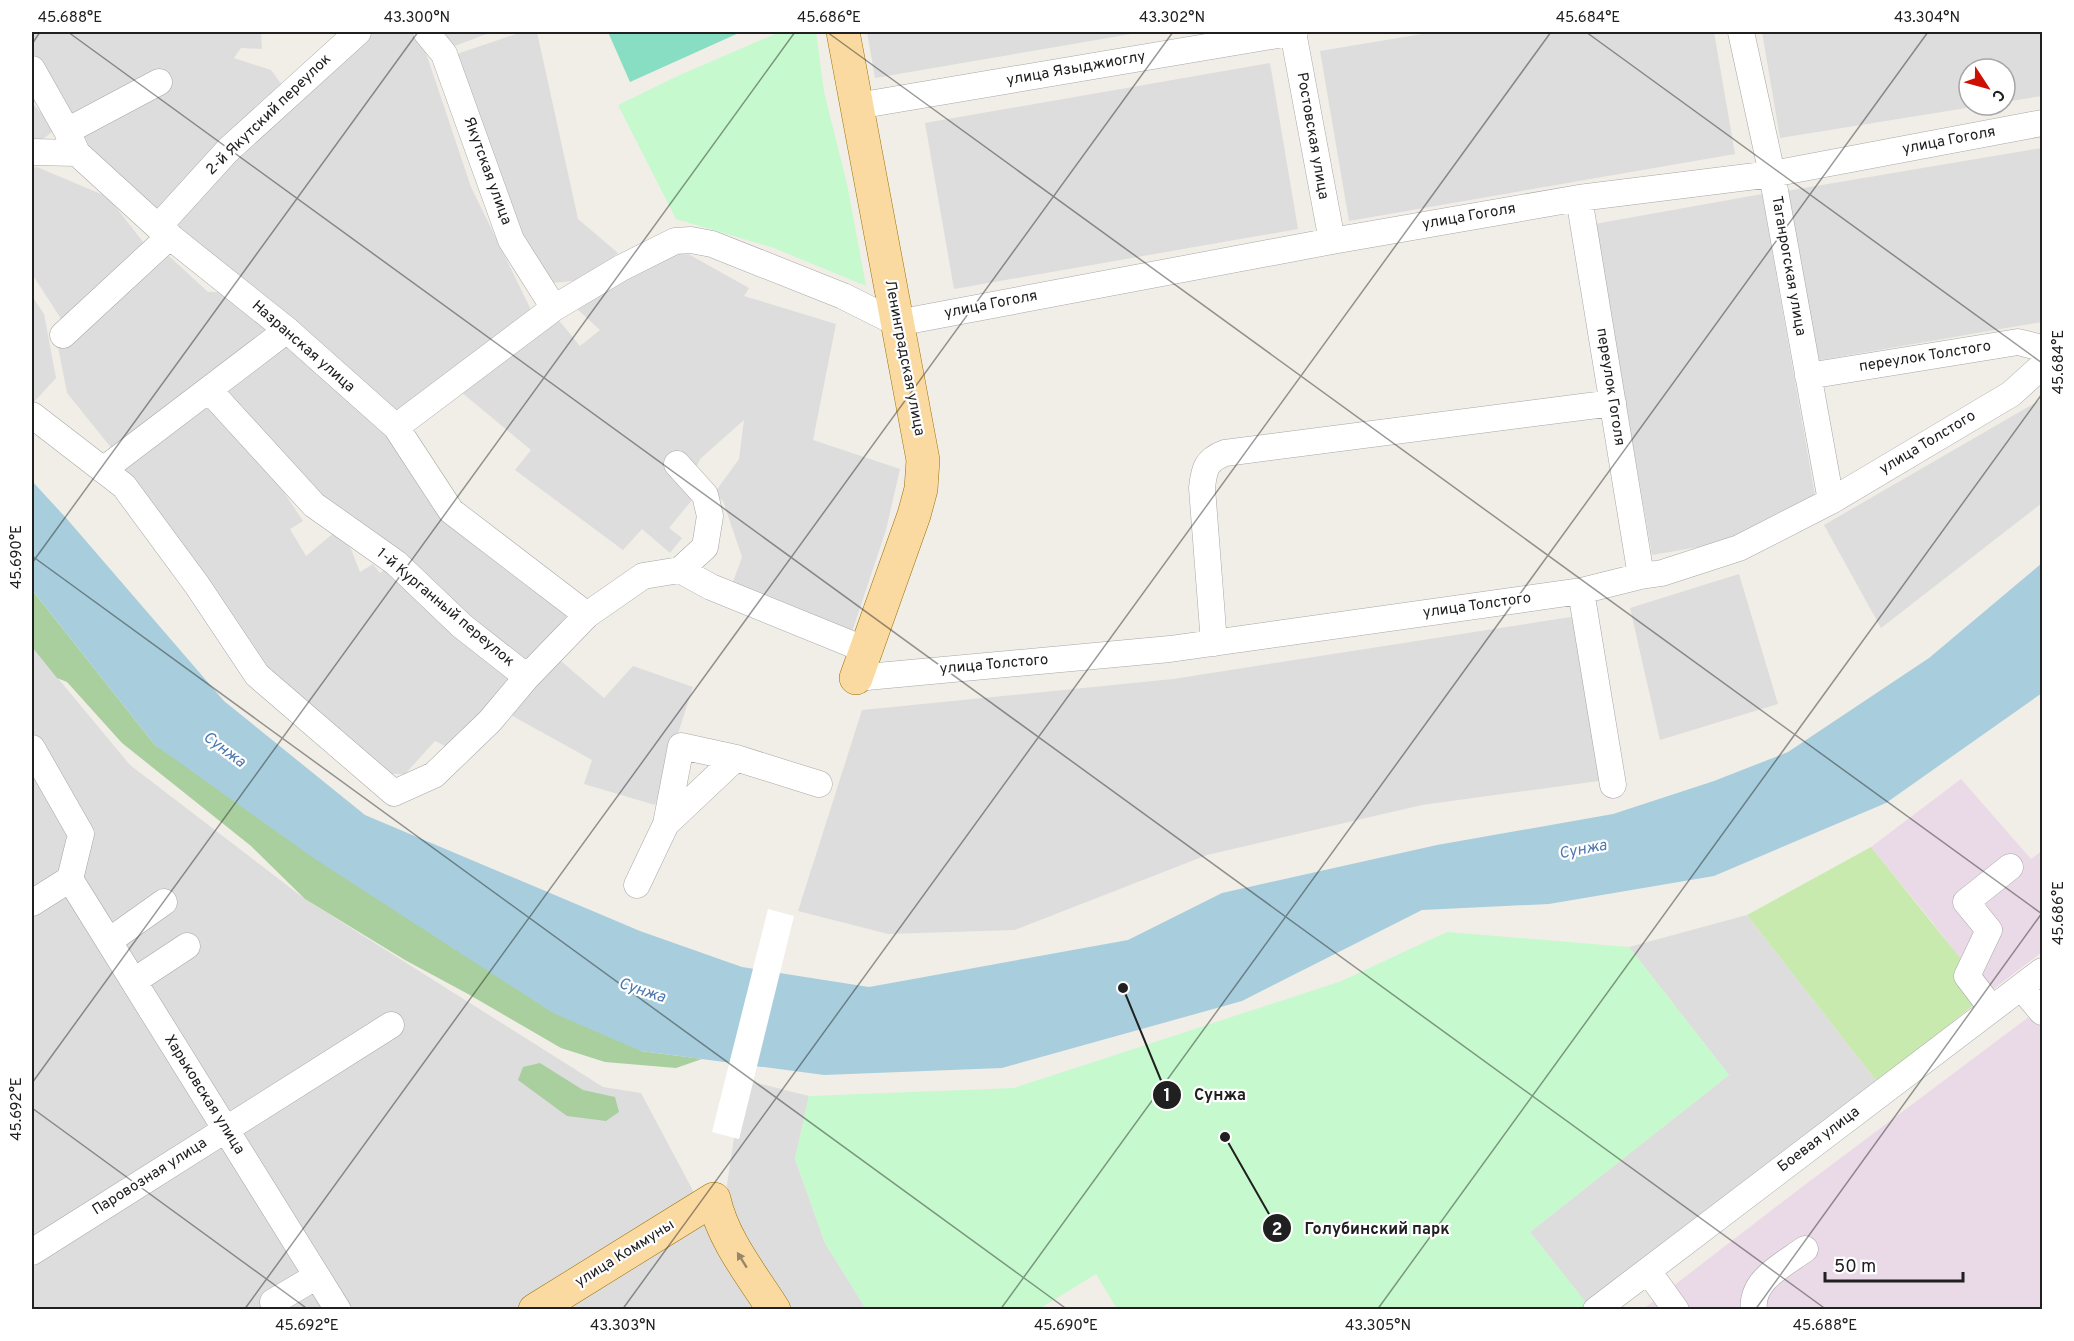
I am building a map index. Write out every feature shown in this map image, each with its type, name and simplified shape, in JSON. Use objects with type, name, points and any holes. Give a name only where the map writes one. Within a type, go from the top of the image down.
[{"type":"main road","name":"Ленинградская улица","points":[[843,32],[923,460],[921,489],[914,515],[861,664]]},
{"type":"main road","name":"улица Коммуны","points":[[535,1310],[714,1199],[718,1217],[729,1238],[774,1310]]},
{"type":"street","name":"2-й Якутский переулок","points":[[63,335],[164,232],[228,150],[358,32]]},
{"type":"street","name":"Якутская улица","points":[[426,32],[444,54],[512,240],[554,308]]},
{"type":"street","name":"улица Языджиоглу","points":[[857,106],[1294,32]]},
{"type":"street","name":"Ростовская улица","points":[[1294,32],[1332,241]]},
{"type":"street","name":"Таганрогская улица","points":[[1741,32],[1772,174],[1831,501]]},
{"type":"street","name":"Назранская улица","points":[[32,69],[72,142],[164,232],[287,330],[396,427],[451,511],[587,615]]},
{"type":"street","points":[[32,152],[72,142],[159,82]]},
{"type":"street","name":"улица Гоголя","points":[[897,323],[1332,241],[1579,198],[1772,174],[2043,123]]},
{"type":"street","name":"переулок Гоголя","points":[[1579,198],[1641,576]]},
{"type":"street","points":[[396,427],[554,308],[621,268],[675,241],[692,240],[712,244],[843,296],[897,323]]},
{"type":"street","points":[[103,470],[287,330]]},
{"type":"street","name":"переулок Толстого","points":[[1808,376],[2018,342],[2043,348]]},
{"type":"street","name":"улица Толстого","points":[[861,664],[1170,649],[1581,591],[1662,573],[1739,548],[1831,501],[2011,394],[2043,366]]},
{"type":"street","name":"1-й Курганный переулок","points":[[209,390],[314,505],[396,563],[462,626],[527,677]]},
{"type":"street","points":[[1214,643],[1202,488],[1204,470],[1214,457],[1225,453],[1613,404]]},
{"type":"street","points":[[32,415],[124,486],[197,585],[257,675],[394,792],[434,775],[490,721],[527,677],[587,615],[643,576],[680,570],[705,547],[710,516],[705,495],[677,464]]},
{"type":"street","points":[[680,570],[861,664]]},
{"type":"street","points":[[1581,591],[1613,785]]},
{"type":"street","points":[[637,885],[666,824],[681,746],[736,758],[819,784]]},
{"type":"street","points":[[32,748],[81,834],[70,879],[32,903]]},
{"type":"street","points":[[666,824],[736,758]]},
{"type":"street","points":[[1992,1009],[1967,976],[1989,930],[1966,902],[2010,867]]},
{"type":"street","name":"Харьковская улица","points":[[70,879],[338,1310]]},
{"type":"street","points":[[109,941],[164,902]]},
{"type":"street","points":[[134,981],[187,946]]},
{"type":"street","name":"Боевая улица","points":[[1596,1310],[2043,971]]},
{"type":"street","points":[[2021,987],[2043,1012]]},
{"type":"street","name":"Паровозная улица","points":[[32,1252],[391,1025]]},
{"type":"street","points":[[1754,1310],[1753,1298],[1763,1280],[1805,1249]]},
{"type":"street","points":[[1648,1270],[1676,1310]]},
{"type":"street","points":[[273,1302],[317,1276]]},
{"type":"shaded area","points":[[32,32],[261,32],[262,49],[241,48],[234,58],[271,70],[285,89],[155,213],[72,136],[32,62]]},
{"type":"shaded area","points":[[363,32],[415,32],[423,44],[471,187],[531,310],[398,413],[170,227],[254,139]]},
{"type":"shaded area","points":[[432,32],[492,32],[444,50]]},
{"type":"shaded area","points":[[522,32],[537,32],[578,219],[618,253],[585,280],[550,283],[520,250],[448,57]]},
{"type":"shaded area","points":[[867,32],[1143,32],[875,78]]},
{"type":"shaded area","points":[[1434,32],[1714,32],[1735,154],[1349,221],[1320,51]]},
{"type":"shaded area","points":[[1762,32],[2042,32],[2042,96],[2017,100],[2017,57],[1957,57],[1957,110],[1780,138]]},
{"type":"shaded area","points":[[1270,63],[1298,229],[954,289],[925,123]]},
{"type":"shaded area","points":[[32,103],[56,129],[32,147]]},
{"type":"shaded area","points":[[2042,148],[2042,322],[1815,361],[1786,191]]},
{"type":"shaded area","points":[[37,167],[108,197],[147,247],[65,325],[32,274],[32,168]]},
{"type":"shaded area","points":[[1762,194],[1816,501],[1739,540],[1652,555],[1614,336],[1589,225]]},
{"type":"shaded area","points":[[156,244],[208,292],[219,292],[272,335],[117,455],[67,393],[58,347]]},
{"type":"shaded area","points":[[674,252],[690,255],[749,288],[744,296],[836,324],[813,440],[900,469],[886,530],[851,635],[730,590],[742,557],[723,501],[713,495],[739,459],[744,420],[700,459],[695,471],[686,466],[679,452],[664,459],[697,494],[669,528],[682,538],[670,553],[642,529],[623,550],[515,470],[531,450],[461,392],[556,317],[580,346],[600,330],[576,308]]},
{"type":"shaded area","points":[[32,296],[44,314],[56,378],[34,402],[32,400]]},
{"type":"shaded area","points":[[288,337],[570,612],[522,668],[321,503],[222,389]]},
{"type":"shaded area","points":[[2042,399],[2042,503],[1881,628],[1824,525]]},
{"type":"shaded area","points":[[207,402],[277,482],[303,521],[290,529],[306,556],[336,531],[351,549],[360,572],[373,564],[380,573],[391,565],[514,680],[453,750],[435,741],[405,774],[390,774],[285,695],[116,466]]},
{"type":"shaded area","points":[[1739,574],[1778,704],[1660,740],[1630,608]]},
{"type":"shaded area","points":[[1577,616],[1606,780],[1422,805],[1207,855],[1015,930],[888,934],[798,911],[862,710],[1173,679]]},
{"type":"shaded area","points":[[32,647],[130,765],[305,899],[603,1087],[641,1093],[706,1215],[761,1309],[32,1309]]},
{"type":"shaded area","points":[[554,655],[604,698],[633,666],[693,687],[655,805],[584,784],[592,760],[509,714]]},
{"type":"shaded area","points":[[1961,779],[2031,859],[2042,851],[2042,952],[1987,994],[1871,847]]},
{"type":"shaded area","points":[[1747,915],[1878,1083],[1587,1304],[1530,1232],[1729,1075],[1629,947]]},
{"type":"shaded area","points":[[2042,1007],[2042,1309],[1642,1310],[1798,1190]]},
{"type":"shaded area","points":[[753,1082],[809,1096],[795,1159],[825,1243],[866,1309],[785,1309],[725,1198],[734,1138],[739,1138]]},
{"type":"green space","points":[[608,32],[741,32],[630,82]]},
{"type":"green space","points":[[780,32],[816,32],[824,92],[847,184],[866,286],[774,248],[676,219],[618,105],[682,74]]},
{"type":"green space","points":[[32,590],[155,745],[641,1051],[702,1059],[676,1068],[605,1062],[561,1048],[405,960],[305,899],[251,846],[122,743],[67,682],[57,678],[32,647]]},
{"type":"green space","points":[[1871,847],[1961,959],[1966,960],[1983,997],[1878,1083],[1747,915]]},
{"type":"green space","points":[[1447,932],[1629,947],[1729,1075],[1530,1232],[1587,1304],[1580,1309],[1117,1309],[1096,1274],[1039,1309],[866,1309],[825,1243],[795,1159],[809,1096],[1014,1088],[1339,982]]},
{"type":"green space","points":[[540,1063],[583,1090],[615,1097],[619,1112],[606,1121],[567,1116],[518,1080],[523,1067]]},
{"type":"water","points":[[32,481],[224,701],[365,815],[640,931],[742,967],[869,987],[1128,940],[1222,893],[1437,845],[1613,814],[1714,781],[1788,752],[1929,658],[2042,563],[2042,693],[1886,803],[1714,876],[1549,904],[1422,910],[1242,1001],[1002,1068],[824,1075],[641,1051],[553,1013],[312,857],[155,745],[32,590]]},
{"type":"pier","points":[[768,909],[794,916],[739,1139],[712,1132]]},
{"type":"place","name":"Сунжа","points":[[1123,988]]},
{"type":"place","name":"Голубинский парк","points":[[1225,1137]]}]
